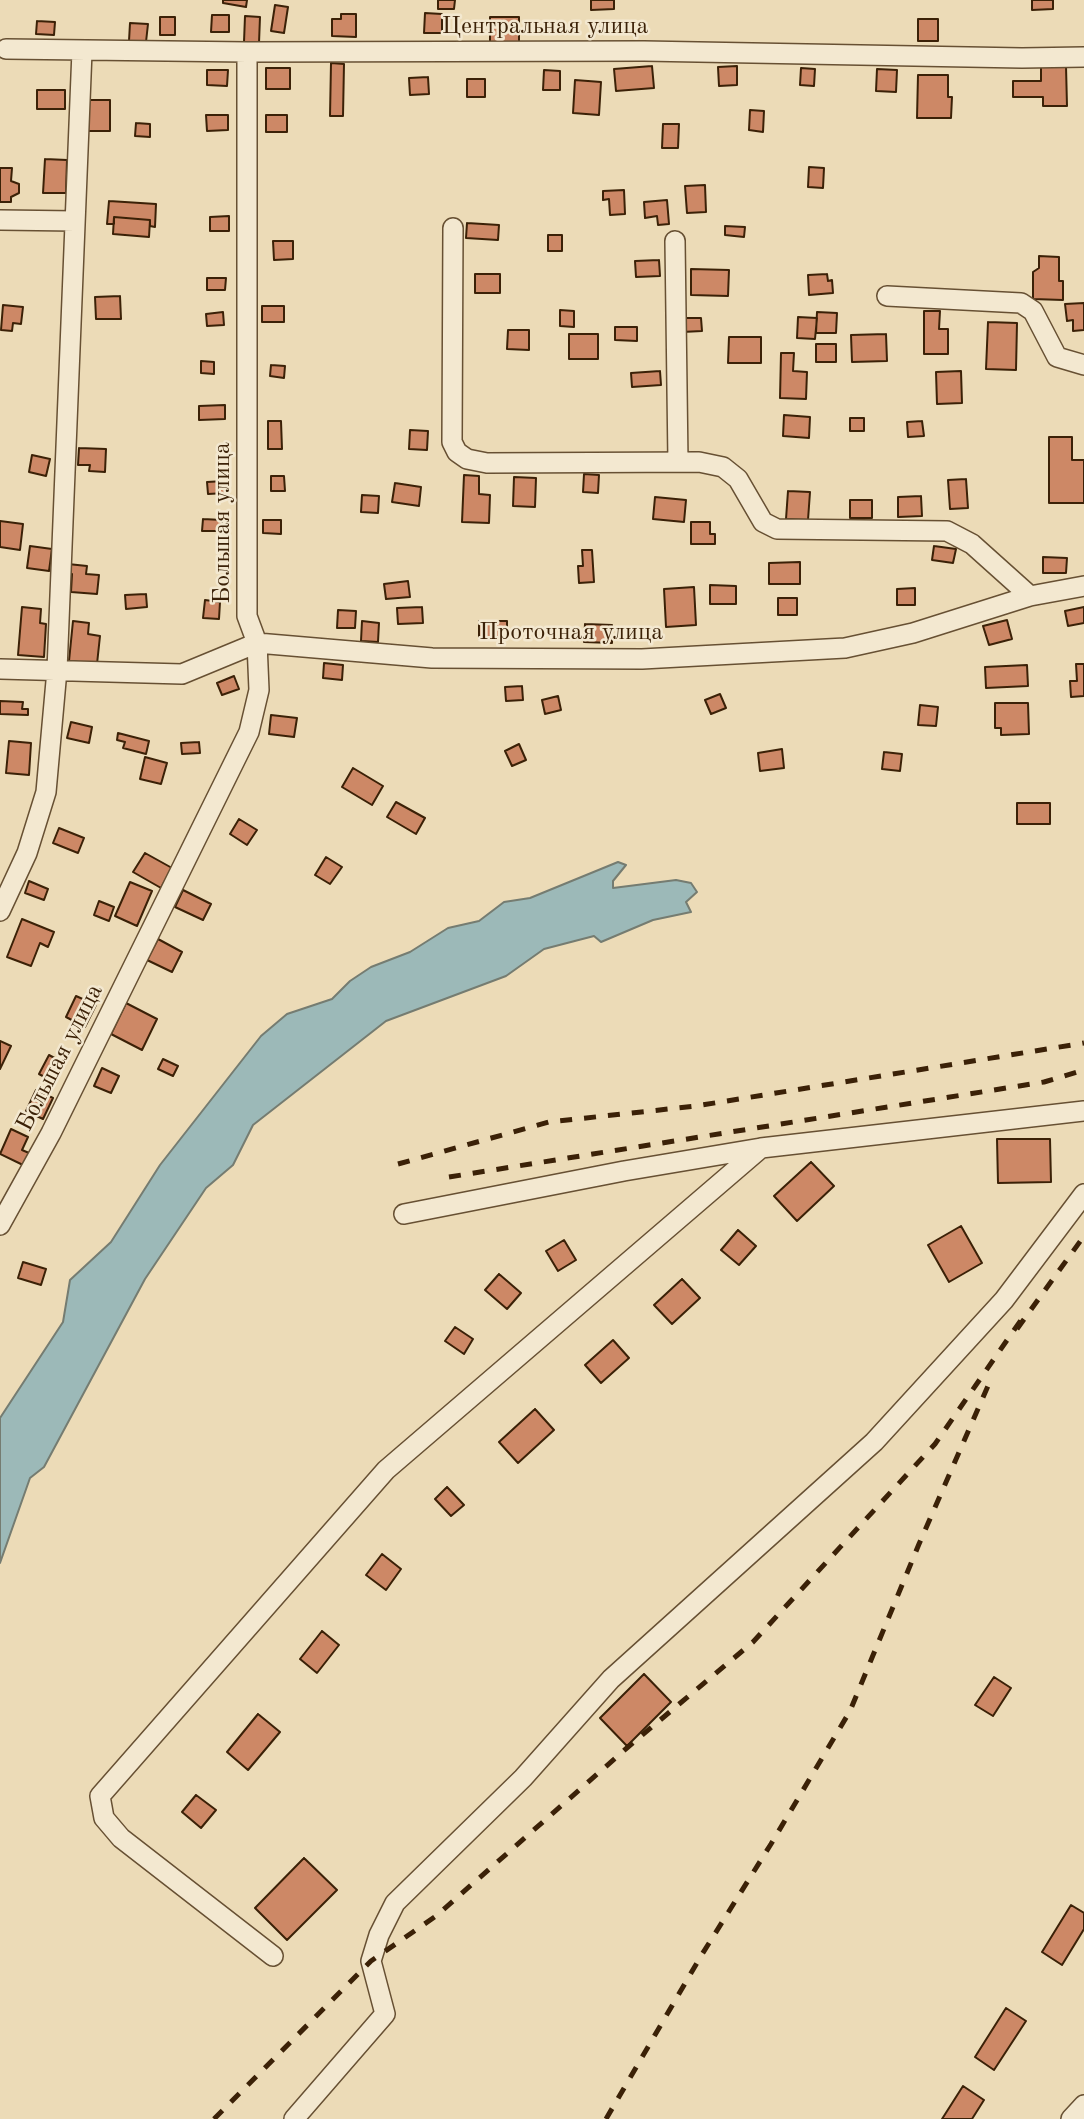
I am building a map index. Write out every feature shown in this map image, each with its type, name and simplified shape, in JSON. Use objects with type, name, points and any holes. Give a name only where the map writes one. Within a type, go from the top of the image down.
[{"type":"street","name":"Центральная улица","points":[[6,49],[247,52],[644,51],[1084,57]]},
{"type":"street","points":[[0,911],[27,853],[46,792],[57,670],[82,51]]},
{"type":"street","name":"Большая улица","points":[[0,1226],[51,1133],[249,732],[259,690],[257,643],[247,616],[247,52]]},
{"type":"street","points":[[0,220],[75,221]]},
{"type":"street","points":[[453,228],[452,442],[457,452],[467,459],[487,463],[699,461],[723,467],[738,479],[763,523],[777,529],[947,531],[972,544],[1030,596]]},
{"type":"street","points":[[675,241],[678,462]]},
{"type":"street","points":[[887,296],[1021,303],[1034,311],[1057,357],[1084,365]]},
{"type":"street","name":"Проточная улица","points":[[0,669],[182,674],[257,643],[432,658],[642,659],[845,648],[913,633],[1030,596],[1084,586]]},
{"type":"street","points":[[404,1214],[624,1171],[761,1148],[1084,1111]]},
{"type":"street","points":[[273,1956],[121,1838],[104,1818],[100,1796],[386,1470],[761,1148]]},
{"type":"street","points":[[294,2119],[385,2014],[371,1961],[379,1935],[395,1903],[523,1778],[611,1679],[874,1441],[1004,1300],[1084,1194]]},
{"type":"street","points":[[1071,2119],[1084,2105]]},
{"type":"water","points":[[618,862],[626,865],[613,881],[613,888],[676,880],[691,883],[697,892],[686,902],[691,912],[653,920],[601,942],[594,936],[544,949],[506,976],[386,1021],[253,1125],[233,1165],[206,1188],[145,1279],[44,1467],[30,1478],[0,1563],[0,1418],[63,1322],[70,1280],[111,1242],[160,1165],[261,1036],[287,1014],[332,999],[350,981],[371,967],[410,952],[448,928],[479,921],[504,902],[530,898]]},
{"type":"building","points":[[223,0],[247,0],[246,7],[223,3]]},
{"type":"building","points":[[438,0],[455,0],[454,9],[438,9]]},
{"type":"building","points":[[591,0],[614,0],[614,9],[591,10]]},
{"type":"building","points":[[1032,0],[1053,0],[1053,9],[1032,10]]},
{"type":"building","points":[[275,5],[288,7],[284,33],[271,31]]},
{"type":"building","points":[[425,13],[442,14],[442,33],[424,33]]},
{"type":"building","points":[[341,14],[356,14],[356,37],[332,36],[332,19],[341,19]]},
{"type":"building","points":[[212,15],[229,15],[229,32],[211,32]]},
{"type":"building","points":[[245,16],[260,17],[259,43],[244,42]]},
{"type":"building","points":[[160,17],[175,17],[175,35],[160,35]]},
{"type":"building","points":[[490,17],[519,17],[519,44],[490,44]]},
{"type":"building","points":[[918,19],[938,19],[938,41],[918,41]]},
{"type":"building","points":[[37,21],[55,22],[54,35],[36,34]]},
{"type":"building","points":[[130,23],[148,24],[146,42],[129,41]]},
{"type":"building","points":[[331,63],[344,64],[343,116],[330,116]]},
{"type":"building","points":[[652,66],[654,88],[616,91],[614,69]]},
{"type":"building","points":[[737,66],[737,85],[719,86],[718,67]]},
{"type":"building","points":[[1041,66],[1066,66],[1067,106],[1043,106],[1043,97],[1013,97],[1013,81],[1041,81]]},
{"type":"building","points":[[266,68],[290,68],[290,89],[266,89]]},
{"type":"building","points":[[801,68],[815,69],[814,86],[800,85]]},
{"type":"building","points":[[877,69],[897,70],[896,92],[876,91]]},
{"type":"building","points":[[207,70],[228,70],[227,86],[207,85]]},
{"type":"building","points":[[544,70],[560,71],[560,90],[543,90]]},
{"type":"building","points":[[918,75],[948,75],[948,97],[952,97],[951,118],[917,118]]},
{"type":"building","points":[[428,77],[429,94],[410,95],[409,78]]},
{"type":"building","points":[[467,79],[485,79],[485,97],[467,97]]},
{"type":"building","points":[[575,80],[601,82],[599,115],[573,113]]},
{"type":"building","points":[[37,90],[65,90],[65,109],[37,109]]},
{"type":"building","points":[[87,100],[110,100],[110,131],[87,131]]},
{"type":"building","points":[[750,110],[764,111],[763,132],[749,130]]},
{"type":"building","points":[[206,115],[228,115],[228,130],[207,131]]},
{"type":"building","points":[[266,115],[287,115],[287,132],[266,132]]},
{"type":"building","points":[[136,123],[150,124],[150,137],[135,136]]},
{"type":"building","points":[[663,124],[679,124],[678,148],[662,148]]},
{"type":"building","points":[[45,159],[67,160],[66,193],[43,193]]},
{"type":"building","points":[[809,167],[824,168],[823,188],[808,187]]},
{"type":"building","points":[[0,168],[12,168],[11,181],[19,184],[19,193],[11,197],[11,202],[0,202]]},
{"type":"building","points":[[705,185],[706,212],[687,213],[685,186]]},
{"type":"building","points":[[624,190],[625,214],[610,215],[609,199],[603,200],[603,191]]},
{"type":"building","points":[[667,200],[669,224],[658,225],[657,216],[645,218],[644,202]]},
{"type":"building","points":[[109,201],[156,204],[155,227],[150,226],[150,220],[114,217],[114,224],[107,224]]},
{"type":"building","points":[[229,216],[229,231],[210,231],[210,217]]},
{"type":"building","points":[[114,217],[150,220],[149,237],[113,234]]},
{"type":"building","points":[[467,223],[499,225],[498,240],[466,238]]},
{"type":"building","points":[[725,226],[745,227],[744,237],[725,235]]},
{"type":"building","points":[[548,235],[562,235],[562,251],[548,251]]},
{"type":"building","points":[[273,241],[293,241],[293,259],[274,260]]},
{"type":"building","points":[[1039,256],[1059,257],[1059,281],[1063,281],[1063,300],[1033,299],[1033,272],[1039,268]]},
{"type":"building","points":[[659,260],[660,276],[636,277],[635,261]]},
{"type":"building","points":[[691,269],[729,270],[728,296],[691,295]]},
{"type":"building","points":[[475,274],[500,274],[500,293],[475,293]]},
{"type":"building","points":[[827,274],[828,281],[832,280],[833,293],[809,295],[808,275]]},
{"type":"building","points":[[207,278],[226,278],[225,290],[207,290]]},
{"type":"building","points":[[120,296],[121,319],[96,319],[95,297]]},
{"type":"building","points":[[1084,303],[1084,330],[1073,331],[1073,320],[1067,321],[1065,304]]},
{"type":"building","points":[[3,305],[23,307],[21,324],[13,323],[12,331],[1,330]]},
{"type":"building","points":[[262,306],[284,306],[284,322],[262,322]]},
{"type":"building","points":[[560,310],[574,311],[574,327],[560,326]]},
{"type":"building","points":[[924,311],[940,311],[939,329],[948,329],[948,354],[924,354]]},
{"type":"building","points":[[223,312],[224,325],[207,326],[206,314]]},
{"type":"building","points":[[817,312],[837,313],[836,333],[816,333]]},
{"type":"building","points":[[798,317],[817,318],[815,339],[797,338]]},
{"type":"building","points":[[681,318],[701,318],[702,331],[682,332]]},
{"type":"building","points":[[988,322],[1017,323],[1016,370],[986,369]]},
{"type":"building","points":[[615,327],[637,327],[637,341],[615,340]]},
{"type":"building","points":[[508,330],[529,330],[529,350],[507,349]]},
{"type":"building","points":[[569,334],[598,334],[598,359],[569,359]]},
{"type":"building","points":[[886,334],[887,361],[852,362],[851,335]]},
{"type":"building","points":[[729,337],[761,337],[761,363],[728,363]]},
{"type":"building","points":[[816,344],[836,344],[836,362],[816,362]]},
{"type":"building","points":[[781,353],[794,353],[793,371],[807,372],[806,399],[780,398]]},
{"type":"building","points":[[201,361],[214,362],[214,374],[201,373]]},
{"type":"building","points":[[271,365],[285,366],[284,378],[270,376]]},
{"type":"building","points":[[660,371],[661,385],[632,387],[631,373]]},
{"type":"building","points":[[961,371],[962,403],[937,404],[936,372]]},
{"type":"building","points":[[225,405],[225,419],[199,420],[199,406]]},
{"type":"building","points":[[784,415],[810,417],[809,438],[783,436]]},
{"type":"building","points":[[850,418],[864,418],[864,431],[850,431]]},
{"type":"building","points":[[268,421],[281,421],[282,449],[268,449]]},
{"type":"building","points":[[922,421],[924,436],[908,437],[907,422]]},
{"type":"building","points":[[410,430],[428,431],[427,450],[409,449]]},
{"type":"building","points":[[1049,437],[1072,437],[1072,460],[1084,460],[1084,503],[1049,503]]},
{"type":"building","points":[[79,448],[106,449],[105,472],[89,471],[90,465],[78,465]]},
{"type":"building","points":[[32,455],[50,459],[46,476],[29,472]]},
{"type":"building","points":[[584,474],[599,475],[598,493],[583,492]]},
{"type":"building","points":[[464,475],[479,476],[479,494],[490,495],[489,523],[462,522]]},
{"type":"building","points":[[271,476],[284,476],[285,491],[271,491]]},
{"type":"building","points":[[514,477],[536,478],[535,507],[513,506]]},
{"type":"building","points":[[966,479],[968,508],[950,509],[948,480]]},
{"type":"building","points":[[225,481],[226,493],[208,494],[207,482]]},
{"type":"building","points":[[395,483],[421,487],[419,506],[392,502]]},
{"type":"building","points":[[788,491],[810,492],[808,520],[786,519]]},
{"type":"building","points":[[362,495],[379,496],[378,513],[361,512]]},
{"type":"building","points":[[921,496],[922,516],[898,517],[898,497]]},
{"type":"building","points":[[655,497],[686,500],[684,522],[653,519]]},
{"type":"building","points":[[850,500],[872,500],[872,518],[850,518]]},
{"type":"building","points":[[203,519],[222,520],[222,531],[202,531]]},
{"type":"building","points":[[263,520],[281,520],[281,534],[263,533]]},
{"type":"building","points":[[0,521],[23,524],[20,550],[0,547]]},
{"type":"building","points":[[691,522],[710,522],[710,534],[715,534],[715,544],[691,544]]},
{"type":"building","points":[[30,546],[52,549],[49,571],[27,568]]},
{"type":"building","points":[[934,546],[956,549],[953,563],[932,560]]},
{"type":"building","points":[[582,550],[592,550],[594,582],[579,583],[578,566],[583,566]]},
{"type":"building","points":[[1043,557],[1067,558],[1066,573],[1043,573]]},
{"type":"building","points":[[800,562],[800,584],[769,584],[769,563]]},
{"type":"building","points":[[68,564],[87,566],[86,574],[99,575],[97,594],[71,592],[72,574],[68,574]]},
{"type":"building","points":[[408,581],[410,597],[386,599],[384,584]]},
{"type":"building","points":[[710,585],[736,586],[736,604],[710,604]]},
{"type":"building","points":[[694,587],[696,625],[666,627],[664,589]]},
{"type":"building","points":[[915,588],[915,605],[897,605],[897,589]]},
{"type":"building","points":[[146,594],[147,607],[126,609],[125,595]]},
{"type":"building","points":[[778,598],[797,598],[797,615],[778,615]]},
{"type":"building","points":[[205,600],[220,602],[219,619],[203,618]]},
{"type":"building","points":[[22,607],[41,609],[40,623],[46,624],[44,657],[18,655]]},
{"type":"building","points":[[422,607],[423,623],[398,624],[397,608]]},
{"type":"building","points":[[1084,607],[1084,623],[1068,626],[1065,611]]},
{"type":"building","points":[[338,610],[356,611],[355,628],[337,628]]},
{"type":"building","points":[[1007,620],[1012,639],[989,645],[983,626]]},
{"type":"building","points":[[73,621],[89,623],[88,634],[100,636],[97,664],[69,661]]},
{"type":"building","points":[[362,621],[379,623],[378,642],[361,641]]},
{"type":"building","points":[[479,621],[507,621],[507,639],[479,639]]},
{"type":"building","points":[[585,624],[612,625],[612,643],[584,642]]},
{"type":"building","points":[[324,663],[343,665],[342,680],[323,678]]},
{"type":"building","points":[[1076,664],[1084,664],[1084,696],[1071,697],[1070,681],[1077,681]]},
{"type":"building","points":[[1027,665],[1028,686],[986,688],[985,667]]},
{"type":"building","points":[[234,676],[239,689],[222,695],[217,683]]},
{"type":"building","points":[[522,686],[523,700],[506,701],[505,687]]},
{"type":"building","points":[[720,694],[726,708],[711,714],[705,700]]},
{"type":"building","points":[[558,696],[561,710],[545,714],[542,700]]},
{"type":"building","points":[[0,701],[23,702],[22,709],[28,709],[28,715],[0,714]]},
{"type":"building","points":[[995,703],[1028,703],[1029,734],[1001,735],[1001,728],[995,728]]},
{"type":"building","points":[[920,705],[938,707],[936,726],[918,725]]},
{"type":"building","points":[[271,715],[297,718],[294,737],[269,734]]},
{"type":"building","points":[[71,722],[92,727],[89,743],[67,738]]},
{"type":"building","points":[[118,733],[149,741],[146,754],[123,748],[125,742],[117,740]]},
{"type":"building","points":[[9,741],[31,743],[29,775],[6,773]]},
{"type":"building","points":[[199,742],[200,753],[182,754],[181,743]]},
{"type":"building","points":[[519,744],[526,760],[512,766],[505,751]]},
{"type":"building","points":[[782,749],[784,768],[760,771],[758,753]]},
{"type":"building","points":[[884,752],[902,754],[900,771],[882,769]]},
{"type":"building","points":[[145,757],[167,763],[161,784],[140,779]]},
{"type":"building","points":[[353,768],[383,786],[372,805],[342,787]]},
{"type":"building","points":[[396,802],[425,818],[416,834],[387,817]]},
{"type":"building","points":[[1017,803],[1050,803],[1050,824],[1017,824]]},
{"type":"building","points":[[239,819],[257,830],[247,845],[230,834]]},
{"type":"building","points":[[59,828],[84,838],[78,853],[53,843]]},
{"type":"building","points":[[145,853],[172,868],[161,888],[133,872]]},
{"type":"building","points":[[326,857],[342,867],[330,884],[315,875]]},
{"type":"building","points":[[29,881],[48,889],[44,900],[25,893]]},
{"type":"building","points":[[130,882],[152,891],[137,926],[115,916]]},
{"type":"building","points":[[183,890],[211,904],[203,920],[175,907]]},
{"type":"building","points":[[99,901],[114,907],[109,921],[94,915]]},
{"type":"building","points":[[22,919],[54,932],[48,947],[40,943],[31,966],[7,957]]},
{"type":"building","points":[[158,939],[182,952],[172,972],[147,960]]},
{"type":"building","points":[[76,996],[96,1005],[85,1027],[66,1017]]},
{"type":"building","points":[[126,1003],[157,1019],[142,1050],[111,1034]]},
{"type":"building","points":[[0,1041],[11,1046],[0,1069]]},
{"type":"building","points":[[49,1055],[60,1061],[50,1080],[39,1074]]},
{"type":"building","points":[[163,1059],[178,1066],[173,1076],[158,1069]]},
{"type":"building","points":[[102,1068],[119,1076],[111,1093],[94,1086]]},
{"type":"building","points":[[36,1090],[53,1098],[43,1119],[26,1111]]},
{"type":"building","points":[[11,1129],[28,1137],[22,1150],[29,1153],[23,1165],[0,1154]]},
{"type":"building","points":[[997,1139],[1050,1139],[1051,1182],[998,1183]]},
{"type":"building","points":[[811,1162],[834,1186],[797,1221],[774,1196]]},
{"type":"building","points":[[961,1226],[982,1263],[949,1282],[928,1245]]},
{"type":"building","points":[[738,1230],[756,1246],[739,1265],[721,1250]]},
{"type":"building","points":[[564,1240],[576,1260],[558,1271],[546,1251]]},
{"type":"building","points":[[23,1262],[46,1269],[41,1285],[18,1278]]},
{"type":"building","points":[[499,1274],[521,1293],[507,1309],[485,1290]]},
{"type":"building","points":[[682,1279],[700,1298],[672,1324],[654,1305]]},
{"type":"building","points":[[455,1327],[473,1339],[464,1354],[445,1341]]},
{"type":"building","points":[[613,1340],[629,1358],[601,1383],[585,1365]]},
{"type":"building","points":[[535,1409],[554,1430],[518,1463],[499,1442]]},
{"type":"building","points":[[447,1487],[464,1505],[451,1516],[435,1499]]},
{"type":"building","points":[[382,1554],[401,1569],[386,1590],[366,1575]]},
{"type":"building","points":[[322,1631],[339,1645],[317,1673],[300,1659]]},
{"type":"building","points":[[644,1674],[671,1702],[627,1746],[600,1718]]},
{"type":"building","points":[[994,1677],[1011,1688],[993,1716],[975,1705]]},
{"type":"building","points":[[258,1714],[280,1732],[248,1770],[227,1752]]},
{"type":"building","points":[[196,1795],[216,1810],[201,1828],[182,1812]]},
{"type":"building","points":[[304,1858],[337,1890],[287,1940],[255,1908]]},
{"type":"building","points":[[1071,1905],[1084,1913],[1084,1929],[1062,1965],[1042,1952]]},
{"type":"building","points":[[1006,2008],[1026,2021],[994,2070],[975,2057]]},
{"type":"building","points":[[963,2086],[984,2100],[972,2119],[942,2119]]},
{"type":"railway","points":[[398,1164],[549,1122],[696,1106],[1084,1043]]},
{"type":"railway","points":[[449,1177],[1044,1082],[1084,1070]]},
{"type":"railway","points":[[1017,1329],[1084,1236]]},
{"type":"railway","points":[[214,2119],[371,1961],[436,1916],[628,1747],[753,1642],[935,1444],[1021,1320]]},
{"type":"railway","points":[[606,2119],[701,1956],[850,1711],[991,1379]]}]
